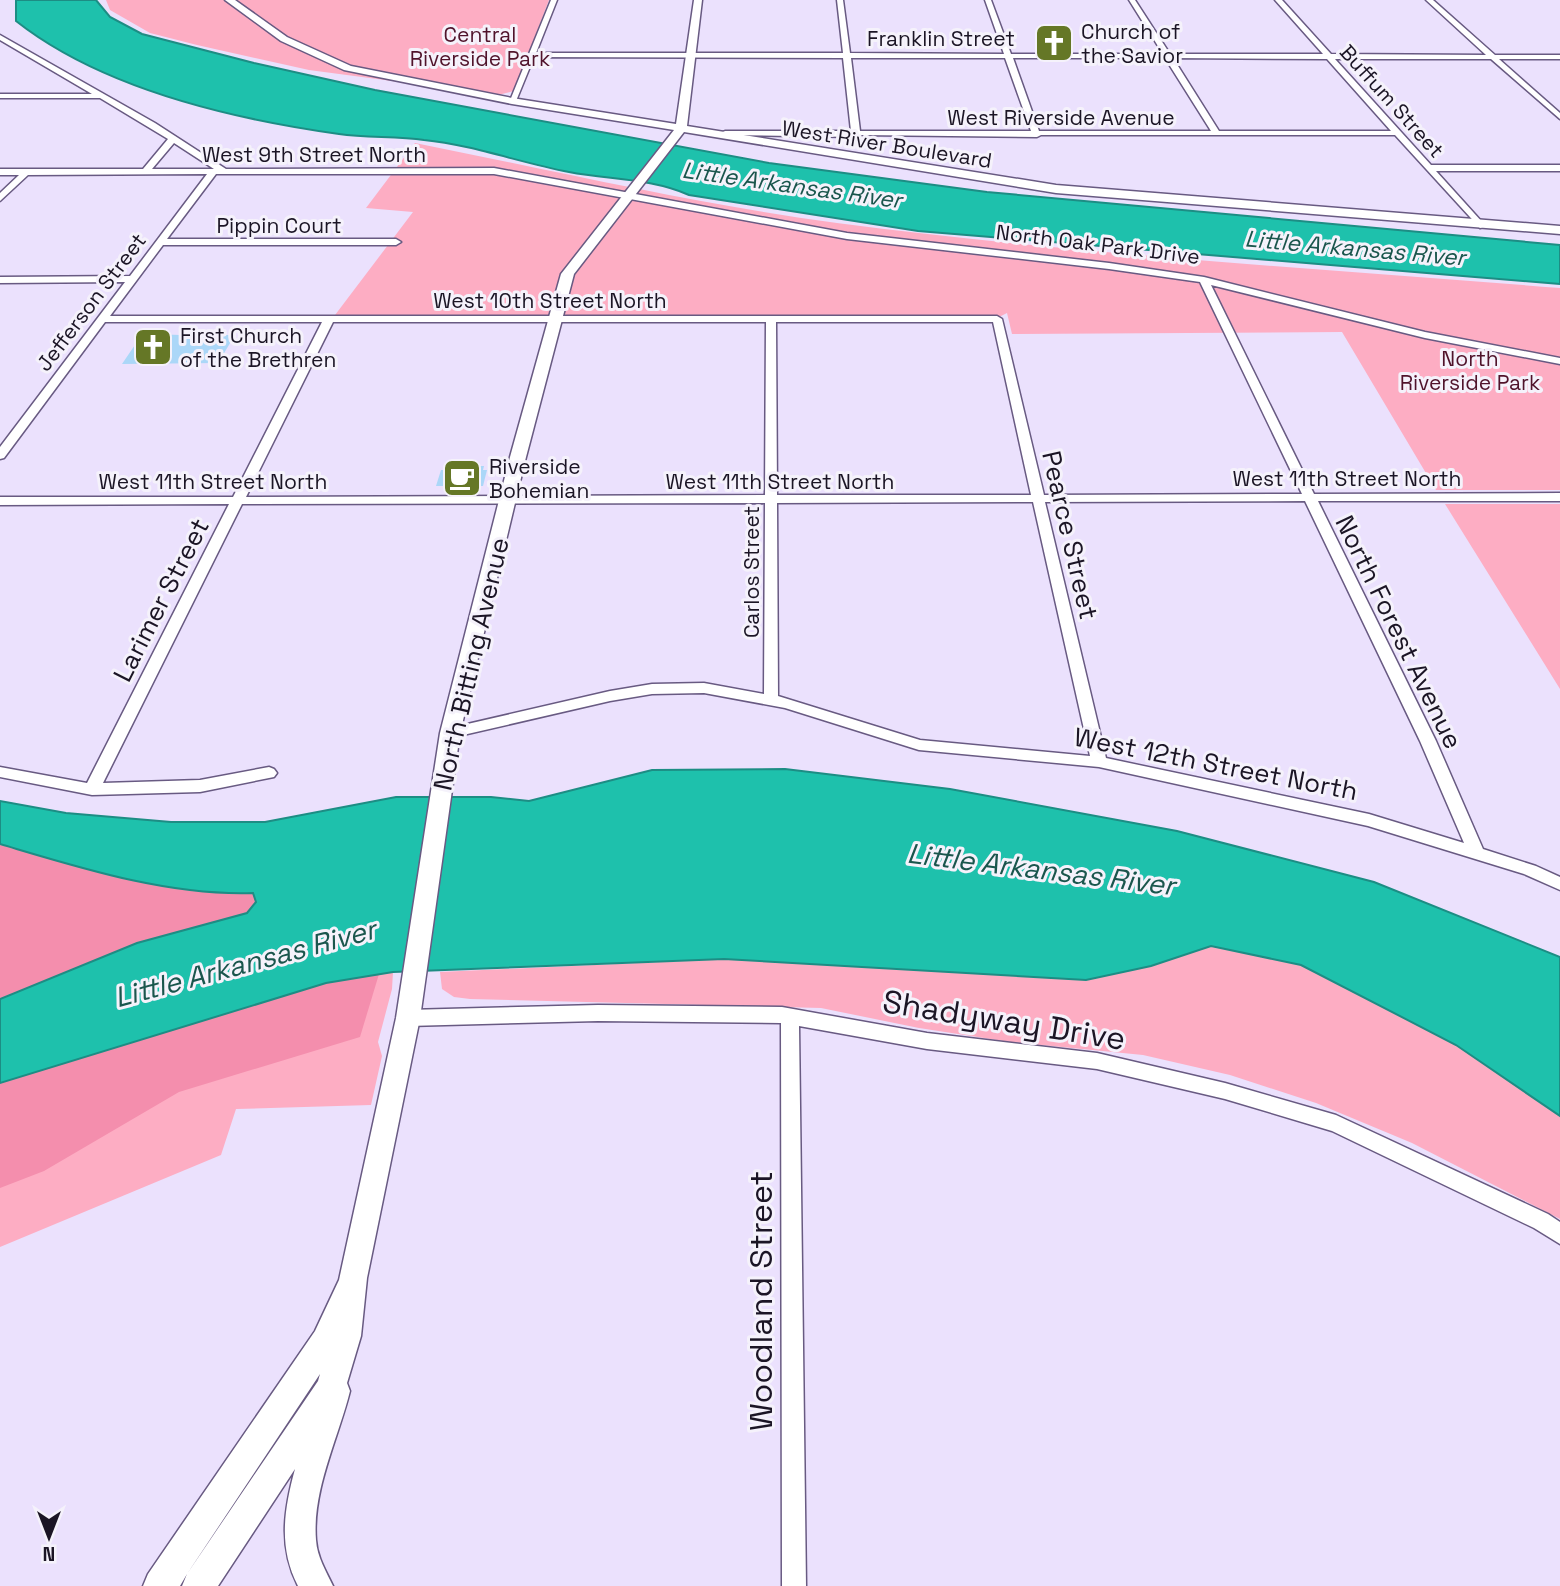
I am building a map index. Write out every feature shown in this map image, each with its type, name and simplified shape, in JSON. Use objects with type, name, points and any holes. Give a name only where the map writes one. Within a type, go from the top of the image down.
[{"type":"street","points":[[512,101],[519,90],[554,0]]},
{"type":"street","points":[[677,133],[698,0]]},
{"type":"street","points":[[840,0],[856,135]]},
{"type":"street","points":[[988,0],[1037,135]]},
{"type":"street","points":[[1132,0],[1217,134]]},
{"type":"street","name":"Buffum Street","points":[[1278,0],[1480,225]]},
{"type":"street","points":[[1429,0],[1560,117]]},
{"type":"street","name":"West River Boulevard","points":[[230,1],[284,39],[348,68],[677,133],[725,133],[832,155],[1056,189],[1560,230]]},
{"type":"street","points":[[0,37],[173,139],[219,172]]},
{"type":"street","name":"Franklin Street","points":[[532,55],[1560,57]]},
{"type":"street","points":[[0,96],[100,96]]},
{"type":"street","name":"North Bitting Avenue","points":[[199,1586],[329,1391],[342,1357],[352,1314],[353,1278],[416,974],[450,733],[568,274],[677,133]]},
{"type":"street","name":"West Riverside Avenue","points":[[725,133],[1398,134]]},
{"type":"street","points":[[145,172],[173,139]]},
{"type":"street","points":[[1429,168],[1560,169]]},
{"type":"street","name":"West 9th Street North","points":[[0,172],[494,171],[626,196]]},
{"type":"street","points":[[0,198],[26,172]]},
{"type":"street","name":"Jefferson Street","points":[[0,455],[161,242],[219,172]]},
{"type":"street","name":"North Oak Park Drive","points":[[626,196],[860,238],[1109,266],[1204,281],[1425,335],[1560,361]]},
{"type":"street","name":"Pippin Court","points":[[161,242],[397,242]]},
{"type":"street","points":[[0,280],[134,279]]},
{"type":"street","name":"North Forest Avenue","points":[[1204,281],[1428,741],[1476,853]]},
{"type":"street","name":"West 10th Street North","points":[[103,319],[997,319]]},
{"type":"street","name":"Larimer Street","points":[[92,789],[329,319]]},
{"type":"street","name":"Carlos Street","points":[[771,319],[771,700]]},
{"type":"street","name":"Pearce Street","points":[[997,319],[1099,761]]},
{"type":"street","name":"West 11th Street North","points":[[0,500],[1560,497]]},
{"type":"street","name":"West 12th Street North","points":[[450,733],[610,696],[652,689],[704,688],[771,700],[919,745],[1099,761],[1369,820],[1476,853]]},
{"type":"street","points":[[0,772],[92,789],[200,786],[269,773]]},
{"type":"street","points":[[1476,853],[1530,870],[1560,884]]},
{"type":"street","name":"Shadyway Drive","points":[[408,1018],[598,1013],[790,1016],[927,1041],[1097,1061],[1226,1091],[1336,1124],[1541,1221],[1560,1234]]},
{"type":"street","name":"Woodland Street","points":[[790,1016],[794,1586]]},
{"type":"street","name":"North Bitting Avenue","points":[[160,1586],[325,1341],[353,1278]]},
{"type":"street","points":[[316,1586],[298,1546],[300,1508],[323,1440],[342,1357]]},
{"type":"green space","name":"Central Riverside Park","points":[[106,0],[549,0],[514,91],[498,95],[309,70],[197,45],[150,33],[110,10]]},
{"type":"green space","name":"North Riverside Park","points":[[415,143],[678,197],[837,223],[1108,252],[1560,288],[1560,490],[1436,490],[1342,332],[1012,334],[1007,313],[997,318],[332,319],[413,212],[366,208]]},
{"type":"green space","points":[[1445,504],[1560,504],[1560,689]]},
{"type":"green space","points":[[1211,946],[1301,965],[1456,1045],[1560,1116],[1560,1219],[1412,1143],[1316,1103],[1230,1075],[1143,1055],[1010,1042],[919,1028],[821,1008],[470,999],[454,997],[442,989],[440,972],[724,959],[1085,980],[1151,966]]},
{"type":"green space","points":[[393,972],[392,989],[378,1042],[382,1056],[371,1105],[236,1109],[221,1155],[0,1247],[0,1083],[326,983]]},
{"type":"shaded area","points":[[0,844],[125,879],[189,890],[253,893],[256,902],[247,913],[137,943],[0,999]]},
{"type":"shaded area","points":[[379,974],[360,1037],[179,1092],[44,1171],[0,1188],[0,1083],[326,983]]},
{"type":"water","name":"Little Arkansas River","points":[[16,0],[96,0],[110,17],[142,34],[254,63],[375,90],[769,163],[987,192],[1560,245],[1560,284],[918,231],[689,195],[660,185],[584,175],[442,142],[298,128],[169,97],[87,65],[16,21]]},
{"type":"water","name":"Little Arkansas River","points":[[785,769],[950,789],[1177,831],[1374,882],[1560,957],[1560,1116],[1456,1045],[1301,965],[1211,946],[1151,966],[1086,980],[724,959],[393,972],[326,983],[0,1083],[0,999],[137,943],[247,913],[256,902],[253,893],[189,890],[125,879],[0,844],[0,801],[66,813],[171,822],[265,822],[396,797],[491,797],[529,801],[652,770]]},
{"type":"building","name":"First Church of the Brethren","points":[[235,335],[218,363],[122,364],[141,336]]},
{"type":"building","name":"Riverside Bohemian","points":[[448,466],[484,466],[483,470],[487,470],[483,486],[436,486],[441,470],[447,470]]},
{"type":"place","name":"Church of the Savior","points":[[1054,43]]},
{"type":"place","name":"First Church of the Brethren","points":[[153,347]]},
{"type":"place","name":"Riverside Bohemian","points":[[462,478]]}]
